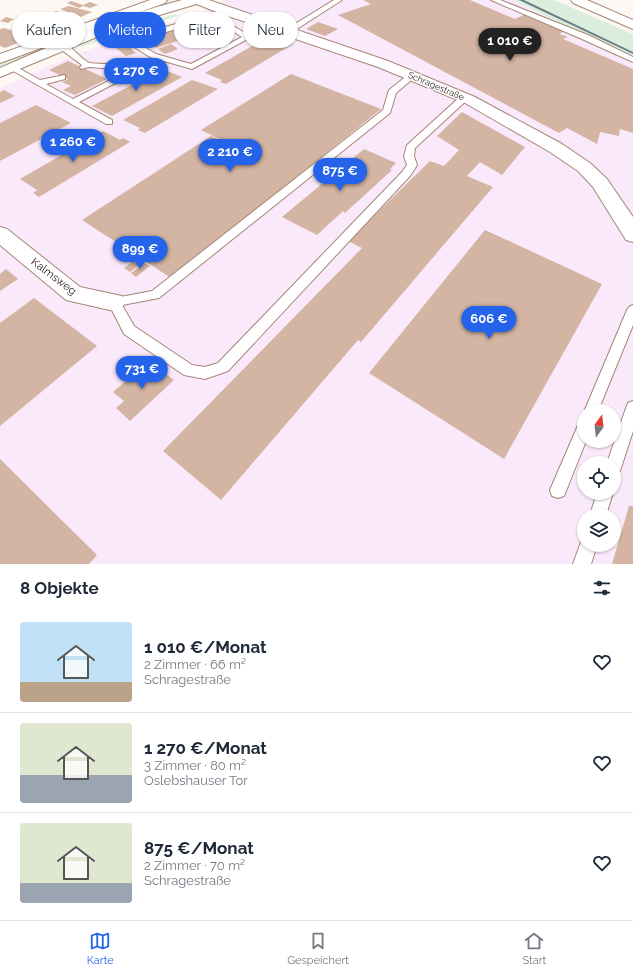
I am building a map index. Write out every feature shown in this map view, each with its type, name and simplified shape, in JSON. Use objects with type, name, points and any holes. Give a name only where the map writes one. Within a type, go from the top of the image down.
[{"type":"main road","points":[[0,59],[116,10],[161,0]]},
{"type":"main road","points":[[86,38],[176,11],[197,0]]},
{"type":"main road","name":"Schragestraße","points":[[197,0],[243,17]]},
{"type":"main road","points":[[577,0],[633,25]]},
{"type":"main road","name":"Schragestraße","points":[[298,36],[412,76],[464,98],[556,148],[584,167],[600,183],[625,220],[633,235]]},
{"type":"main road","points":[[6,71],[58,48]]},
{"type":"main road","name":"Kalmsweg","points":[[0,234],[74,294],[114,302]]},
{"type":"lane","points":[[298,25],[339,0]]},
{"type":"lane","points":[[494,0],[585,37],[633,60]]},
{"type":"lane","points":[[243,34],[210,16],[194,19],[133,40],[132,43],[142,51],[162,60],[192,67],[243,40]]},
{"type":"lane","points":[[64,48],[86,66],[126,68],[144,66]]},
{"type":"lane","points":[[73,102],[144,66],[162,60]]},
{"type":"lane","points":[[6,71],[39,83],[109,122]]},
{"type":"lane","points":[[412,76],[392,92],[387,112],[155,295],[114,302],[129,330],[189,371],[205,373],[223,368],[406,174],[412,166],[409,156],[410,147],[464,98]]},
{"type":"lane","points":[[39,83],[62,77]]},
{"type":"lane","points":[[594,404],[633,310]]},
{"type":"lane","points":[[617,456],[633,408]]},
{"type":"lane","points":[[558,490],[577,445]]},
{"type":"lane","points":[[582,564],[586,552]]},
{"type":"shaded area","points":[[223,0],[512,0],[633,58],[633,564],[0,564],[0,88],[79,53],[94,48],[166,48],[166,24],[174,21],[174,48],[235,48],[235,12],[202,12],[222,2]]},
{"type":"green space","points":[[168,0],[172,0],[162,3],[162,7],[148,12],[132,12]]},
{"type":"green space","points":[[513,0],[554,0],[633,34],[633,58]]},
{"type":"green space","points":[[174,14],[174,17],[166,20],[166,17]]},
{"type":"green space","points":[[94,25],[94,31],[86,33],[86,27]]},
{"type":"green space","points":[[94,40],[94,43],[86,45],[86,43]]},
{"type":"green space","points":[[35,48],[46,48],[0,67],[0,62]]},
{"type":"building","points":[[363,0],[470,0],[515,19],[525,14],[565,31],[559,34],[568,37],[563,39],[633,69],[633,133],[620,129],[619,136],[600,132],[597,144],[567,128],[559,133],[338,15],[371,4]]},
{"type":"building","points":[[71,1],[83,5],[90,2],[98,5],[90,8],[83,6],[79,8],[67,3]]},
{"type":"building","points":[[69,6],[92,12],[86,15],[86,12],[68,12],[60,9]]},
{"type":"building","points":[[6,17],[12,18],[12,20],[8,23],[0,21]]},
{"type":"building","points":[[318,22],[338,29],[325,36],[306,29]]},
{"type":"building","points":[[4,28],[12,30],[12,45],[5,48],[0,46],[0,29]]},
{"type":"building","points":[[174,28],[174,42],[166,45],[166,32],[168,31],[167,30]]},
{"type":"building","points":[[171,44],[174,48],[178,49],[165,54],[158,49],[166,48],[166,46]]},
{"type":"building","points":[[116,48],[133,48],[131,49],[136,53],[126,56]]},
{"type":"building","points":[[249,48],[286,48],[226,84],[220,82],[222,80],[205,73]]},
{"type":"building","points":[[68,61],[107,79],[75,95],[63,90],[71,86],[62,82],[68,79],[49,70]]},
{"type":"building","points":[[162,69],[182,77],[112,116],[92,106]]},
{"type":"building","points":[[291,74],[381,109],[171,278],[82,220],[211,136],[266,162],[201,130]]},
{"type":"building","points":[[192,80],[218,89],[145,133],[138,130],[140,128],[123,120]]},
{"type":"building","points":[[4,90],[15,96],[0,103],[0,92]]},
{"type":"building","points":[[36,105],[71,123],[0,161],[0,123]]},
{"type":"building","points":[[462,112],[525,147],[502,175],[480,162],[467,176],[493,187],[361,342],[358,340],[221,500],[163,451],[362,248],[348,241],[430,161],[444,166],[459,150],[437,136]]},
{"type":"building","points":[[103,131],[120,140],[123,138],[130,142],[39,197],[33,193],[37,190],[20,179]]},
{"type":"building","points":[[364,149],[396,163],[390,169],[392,170],[345,213],[343,211],[317,235],[282,217]]},
{"type":"building","points":[[485,230],[602,284],[504,459],[369,373]]},
{"type":"building","points":[[137,258],[143,262],[130,272],[124,268]]},
{"type":"building","points":[[144,263],[150,266],[136,277],[131,273]]},
{"type":"building","points":[[6,269],[18,279],[0,291],[0,274]]},
{"type":"building","points":[[34,298],[97,346],[0,426],[0,323]]},
{"type":"building","points":[[149,361],[174,380],[130,421],[116,408],[124,401],[113,392]]},
{"type":"building","points":[[0,459],[97,555],[89,564],[0,564]]},
{"type":"building","points":[[629,506],[633,506],[633,564],[612,564],[616,552],[621,552],[621,533]]},
{"type":"waterway","points":[[521,0],[633,53]]}]
